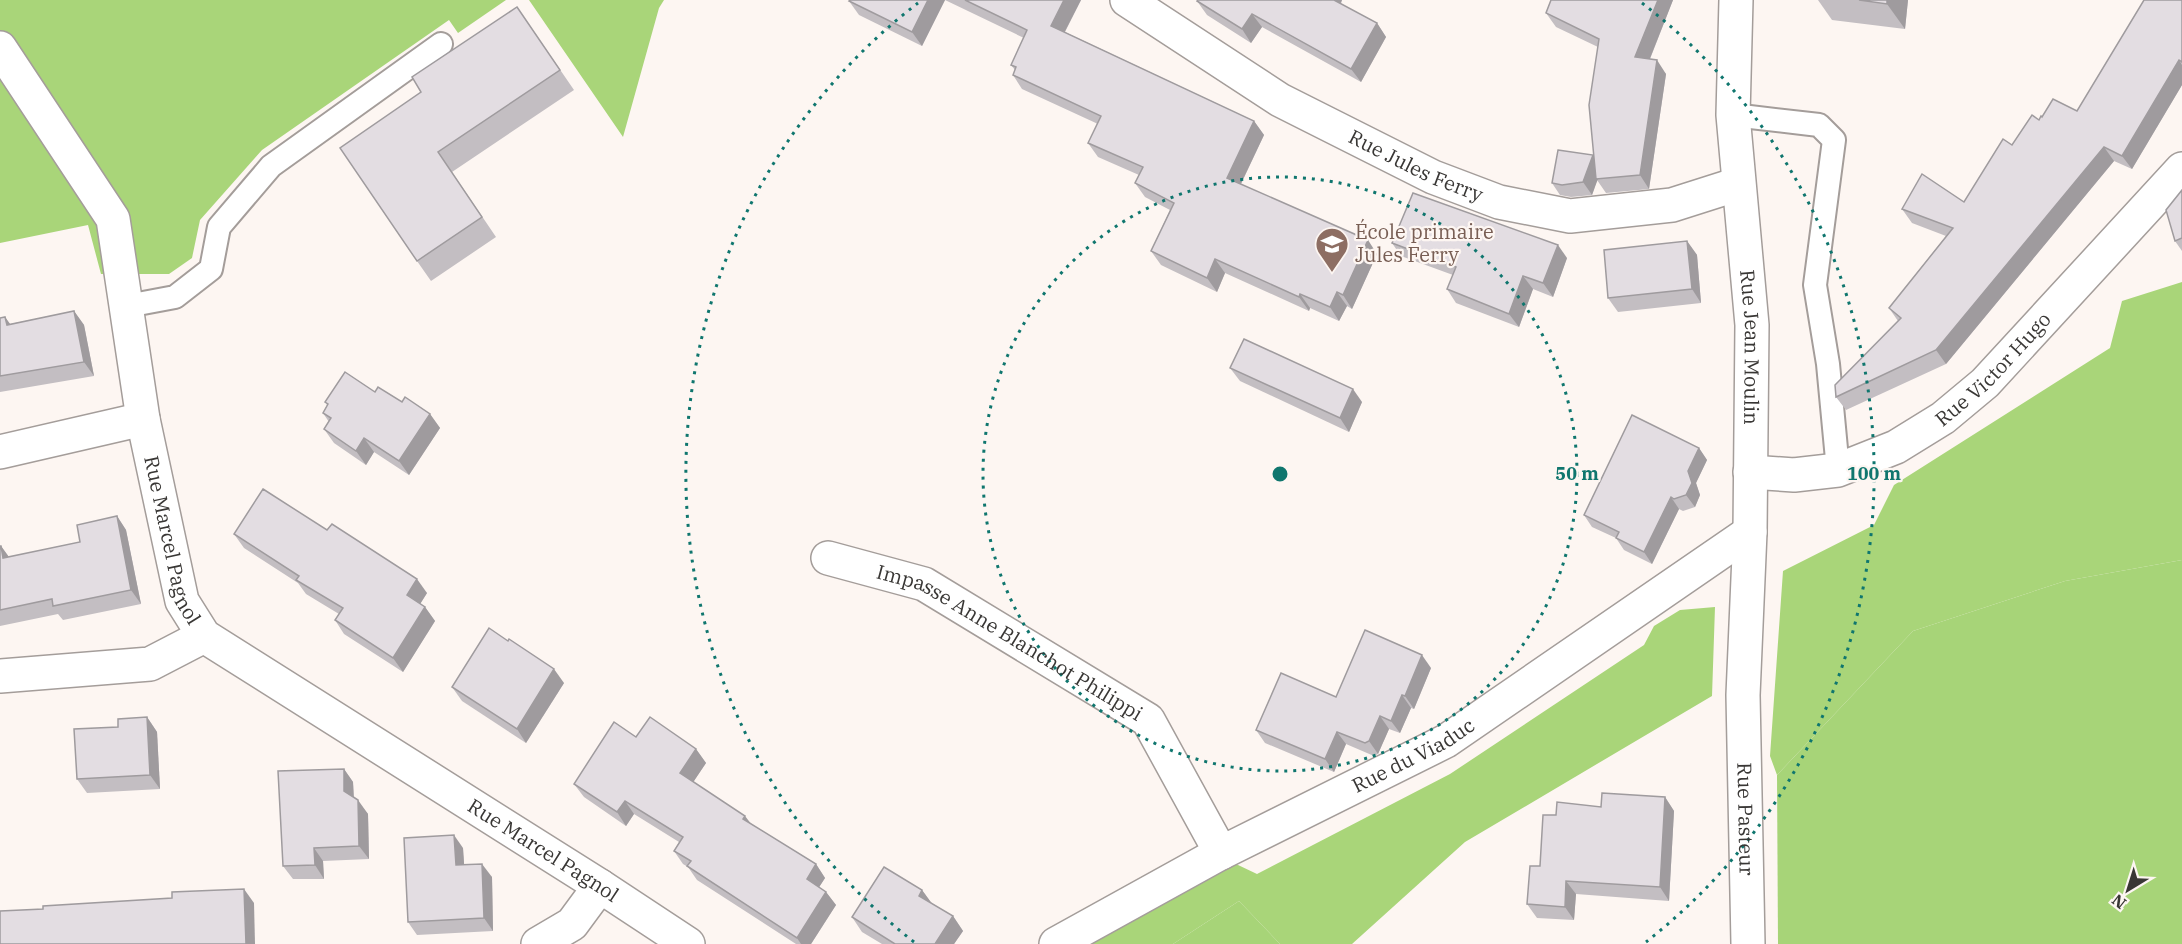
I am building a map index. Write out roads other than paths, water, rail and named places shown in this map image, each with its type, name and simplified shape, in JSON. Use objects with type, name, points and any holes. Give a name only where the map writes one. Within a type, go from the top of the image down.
[{"type":"street","name":"Rue Jules Ferry","points":[[1127,0],[1280,100],[1433,177],[1499,202],[1570,216],[1672,205],[1738,184]]},
{"type":"street","name":"Rue Jean Moulin","points":[[1736,0],[1733,115],[1752,325],[1750,532],[1743,695]]},
{"type":"street","name":"Rue Marcel Pagnol","points":[[0,48],[113,219],[143,419],[182,601],[204,636],[688,944]]},
{"type":"street","name":"Rue Victor Hugo","points":[[1750,472],[1794,475],[1838,470],[1896,447],[1943,418],[1985,383],[2182,169]]},
{"type":"street","points":[[0,452],[143,419]]},
{"type":"street","name":"Rue du Viaduc","points":[[1056,944],[1221,853],[1446,741],[1750,532]]},
{"type":"street","name":"Impasse Anne Blanchot Philippi","points":[[828,558],[924,584],[1148,720],[1221,853]]},
{"type":"street","points":[[0,676],[150,664],[204,636]]},
{"type":"street","name":"Rue Pasteur","points":[[1743,695],[1748,944]]},
{"type":"street","points":[[538,944],[572,924],[600,886]]},
{"type":"lane","points":[[127,306],[175,297],[212,269],[219,227],[271,166],[441,45]]},
{"type":"lane","points":[[1733,115],[1819,125],[1834,140],[1815,285],[1828,364],[1838,470]]},
{"type":"place","name":"École primaire Jules Ferry","points":[[1332,273]]}]
